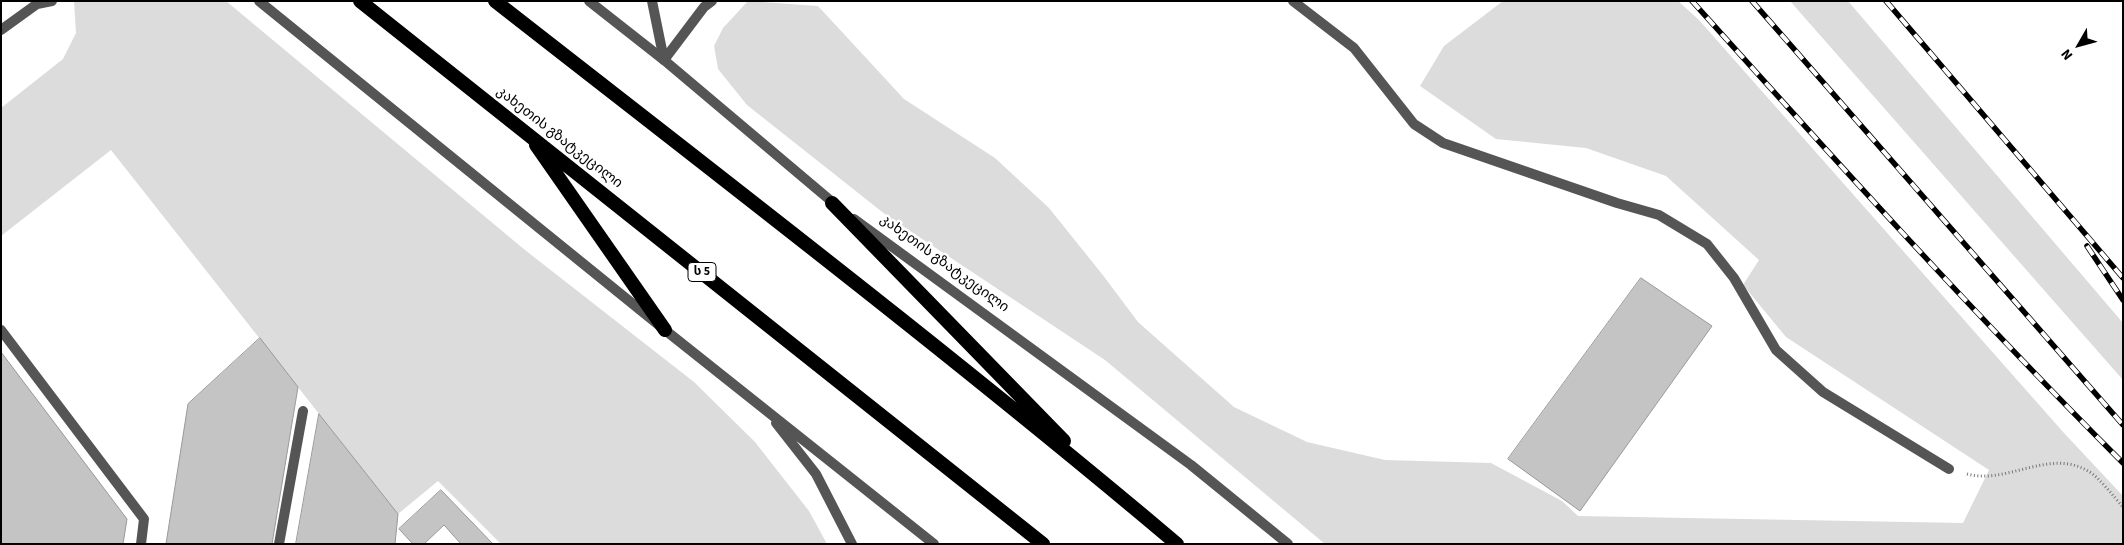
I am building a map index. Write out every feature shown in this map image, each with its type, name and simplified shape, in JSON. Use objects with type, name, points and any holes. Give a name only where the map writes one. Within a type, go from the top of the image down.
[{"type":"highway","name":"კახეთის გზატკეცილი","points":[[360,1],[1043,544]]},
{"type":"highway","points":[[495,1],[728,182],[1106,484],[1177,544]]},
{"type":"highway","points":[[529,134],[590,226],[665,330]]},
{"type":"highway","points":[[832,203],[1106,484]]},
{"type":"street","points":[[1,30],[37,4],[52,1]]},
{"type":"street","points":[[259,1],[665,330],[934,544]]},
{"type":"street","name":"კახეთის გზატკეცილი","points":[[589,1],[664,60],[832,203],[1192,465],[1288,544]]},
{"type":"street","points":[[652,1],[664,60]]},
{"type":"street","points":[[664,60],[704,7],[712,1]]},
{"type":"street","points":[[1293,1],[1354,48],[1414,124],[1443,142],[1617,203],[1659,215],[1707,244],[1734,278],[1776,350],[1824,392],[1949,469]]},
{"type":"street","points":[[1,330],[144,519],[141,544]]},
{"type":"street","points":[[751,397],[786,434],[816,474],[852,544]]},
{"type":"street","points":[[279,544],[303,411]]},
{"type":"path","points":[[1949,469],[1975,476],[1996,475],[2046,464],[2065,462],[2089,471],[2123,507]]},
{"type":"shaded area","points":[[74,1],[226,1],[525,250],[694,382],[755,442],[809,511],[827,544],[501,544],[438,481],[398,514],[111,150],[1,236],[1,108],[63,59],[76,33]]},
{"type":"shaded area","points":[[748,1],[818,6],[904,99],[995,158],[1049,208],[1138,322],[1234,407],[1307,442],[1385,460],[1491,463],[1562,501],[1578,516],[1963,523],[1989,470],[1786,337],[1743,285],[1759,260],[1666,176],[1586,148],[1496,139],[1420,86],[1444,46],[1503,1],[1678,1],[1699,20],[2064,433],[2123,496],[2123,544],[1325,544],[1105,360],[886,215],[747,105],[718,69],[714,46],[723,28]]},
{"type":"shaded area","points":[[1790,1],[1848,1],[2123,323],[2123,380]]},
{"type":"building","points":[[1641,278],[1712,326],[1580,511],[1508,459]]},
{"type":"building","points":[[260,338],[298,387],[272,544],[166,544],[188,404]]},
{"type":"building","points":[[1,352],[127,519],[123,544],[1,544]]},
{"type":"building","points":[[319,414],[398,514],[395,544],[296,544]]},
{"type":"building","points":[[441,490],[493,544],[461,544],[444,525],[424,544],[413,544],[399,529]]},
{"type":"railway","points":[[1692,1],[1958,293],[2123,463]]},
{"type":"railway","points":[[1752,1],[2123,425]]},
{"type":"railway","points":[[1886,1],[2123,278]]},
{"type":"railway","points":[[2087,246],[2123,300]]}]
